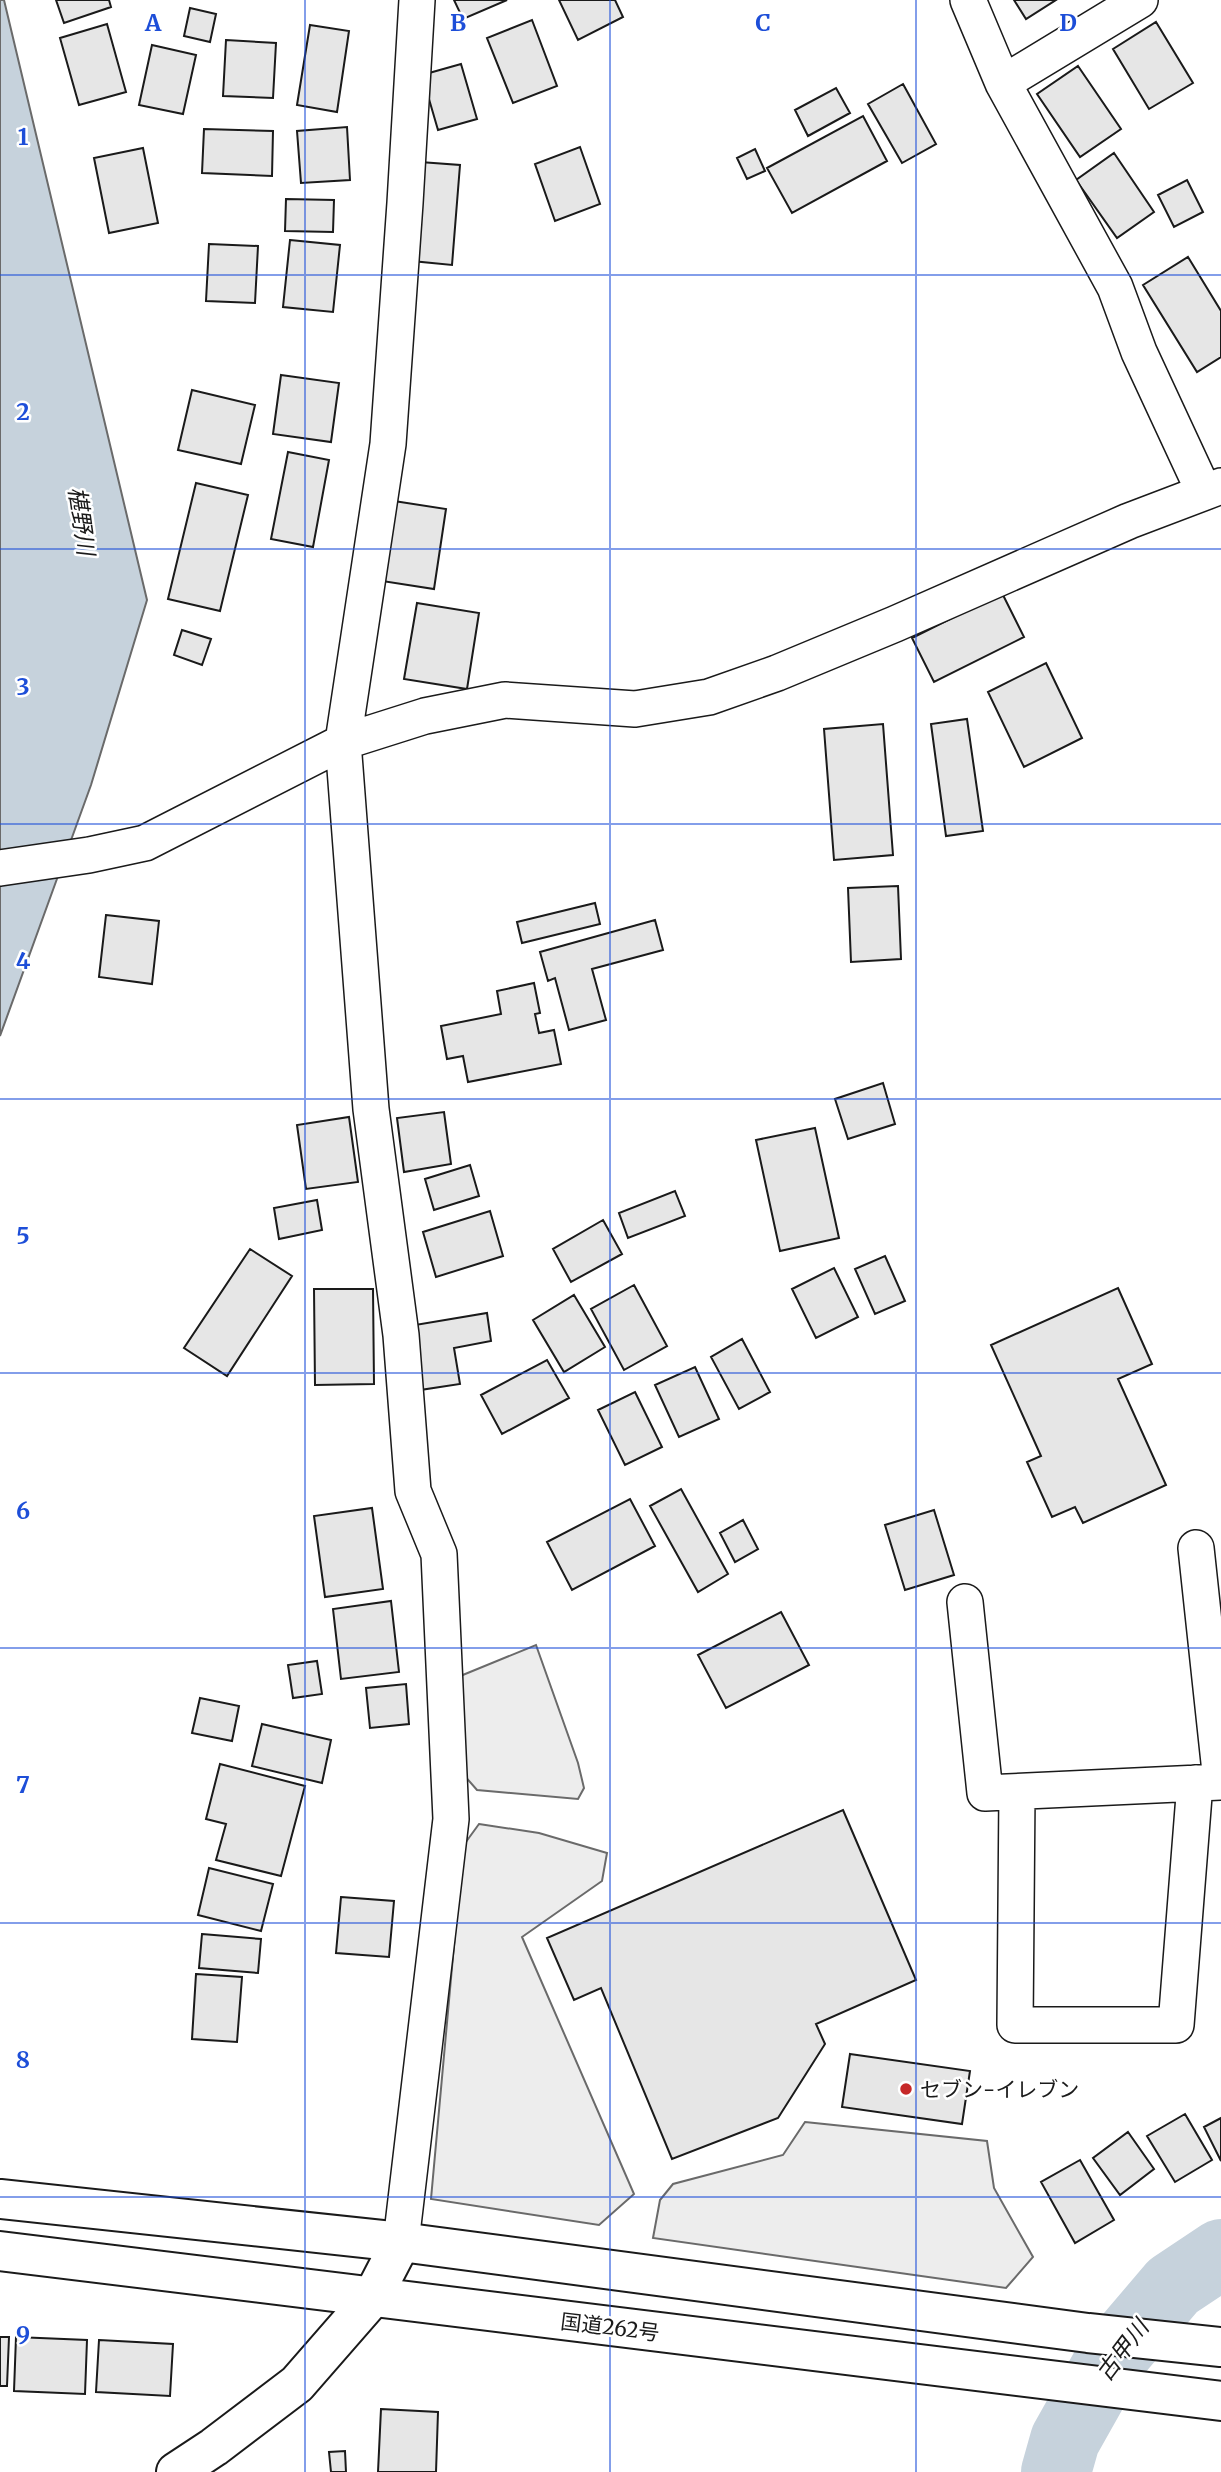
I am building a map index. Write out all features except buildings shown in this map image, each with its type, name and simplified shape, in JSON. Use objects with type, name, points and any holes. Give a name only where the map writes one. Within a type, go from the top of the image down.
[{"type":"main road","points":[[0,2199],[401,2242],[1088,2333],[1210,2346]]},
{"type":"main road","points":[[176,2472],[214,2447],[297,2384],[372,2298],[401,2242]]},
{"type":"main road","name":"国道262号","points":[[0,2251],[1221,2401]]},
{"type":"street","points":[[401,2242],[451,1819],[439,1554],[413,1491],[401,1335],[371,1109],[343,742],[388,444],[416,0]]},
{"type":"street","points":[[0,868],[89,855],[145,843],[343,742],[425,716],[505,701],[635,709],[709,696],[777,673],[1129,521],[1213,489],[1139,352],[1115,287],[1003,83],[968,0]]},
{"type":"street","points":[[1003,83],[1140,0]]},
{"type":"street","points":[[1017,1792],[1015,2025],[1176,2025],[1212,1782],[1196,1548]]},
{"type":"street","points":[[965,1602],[985,1793],[1212,1782]]},
{"type":"shaded area","points":[[536,1645],[578,1763],[584,1788],[578,1799],[477,1790],[456,1766],[453,1679]]},
{"type":"shaded area","points":[[479,1824],[539,1833],[607,1853],[602,1881],[522,1937],[634,2194],[599,2225],[431,2199],[463,1846]]},
{"type":"shaded area","points":[[805,2122],[987,2141],[994,2188],[1033,2257],[1006,2288],[653,2238],[660,2200],[673,2184],[783,2155]]},
{"type":"water","name":"椹野川","points":[[0,0],[4,0],[147,600],[91,785],[0,1036]]},
{"type":"waterway","name":"古甲川","points":[[1056,2472],[1065,2440],[1110,2360],[1173,2286],[1221,2254]]},
{"type":"place","name":"セブン-イレブン","points":[[906,2089]]}]
